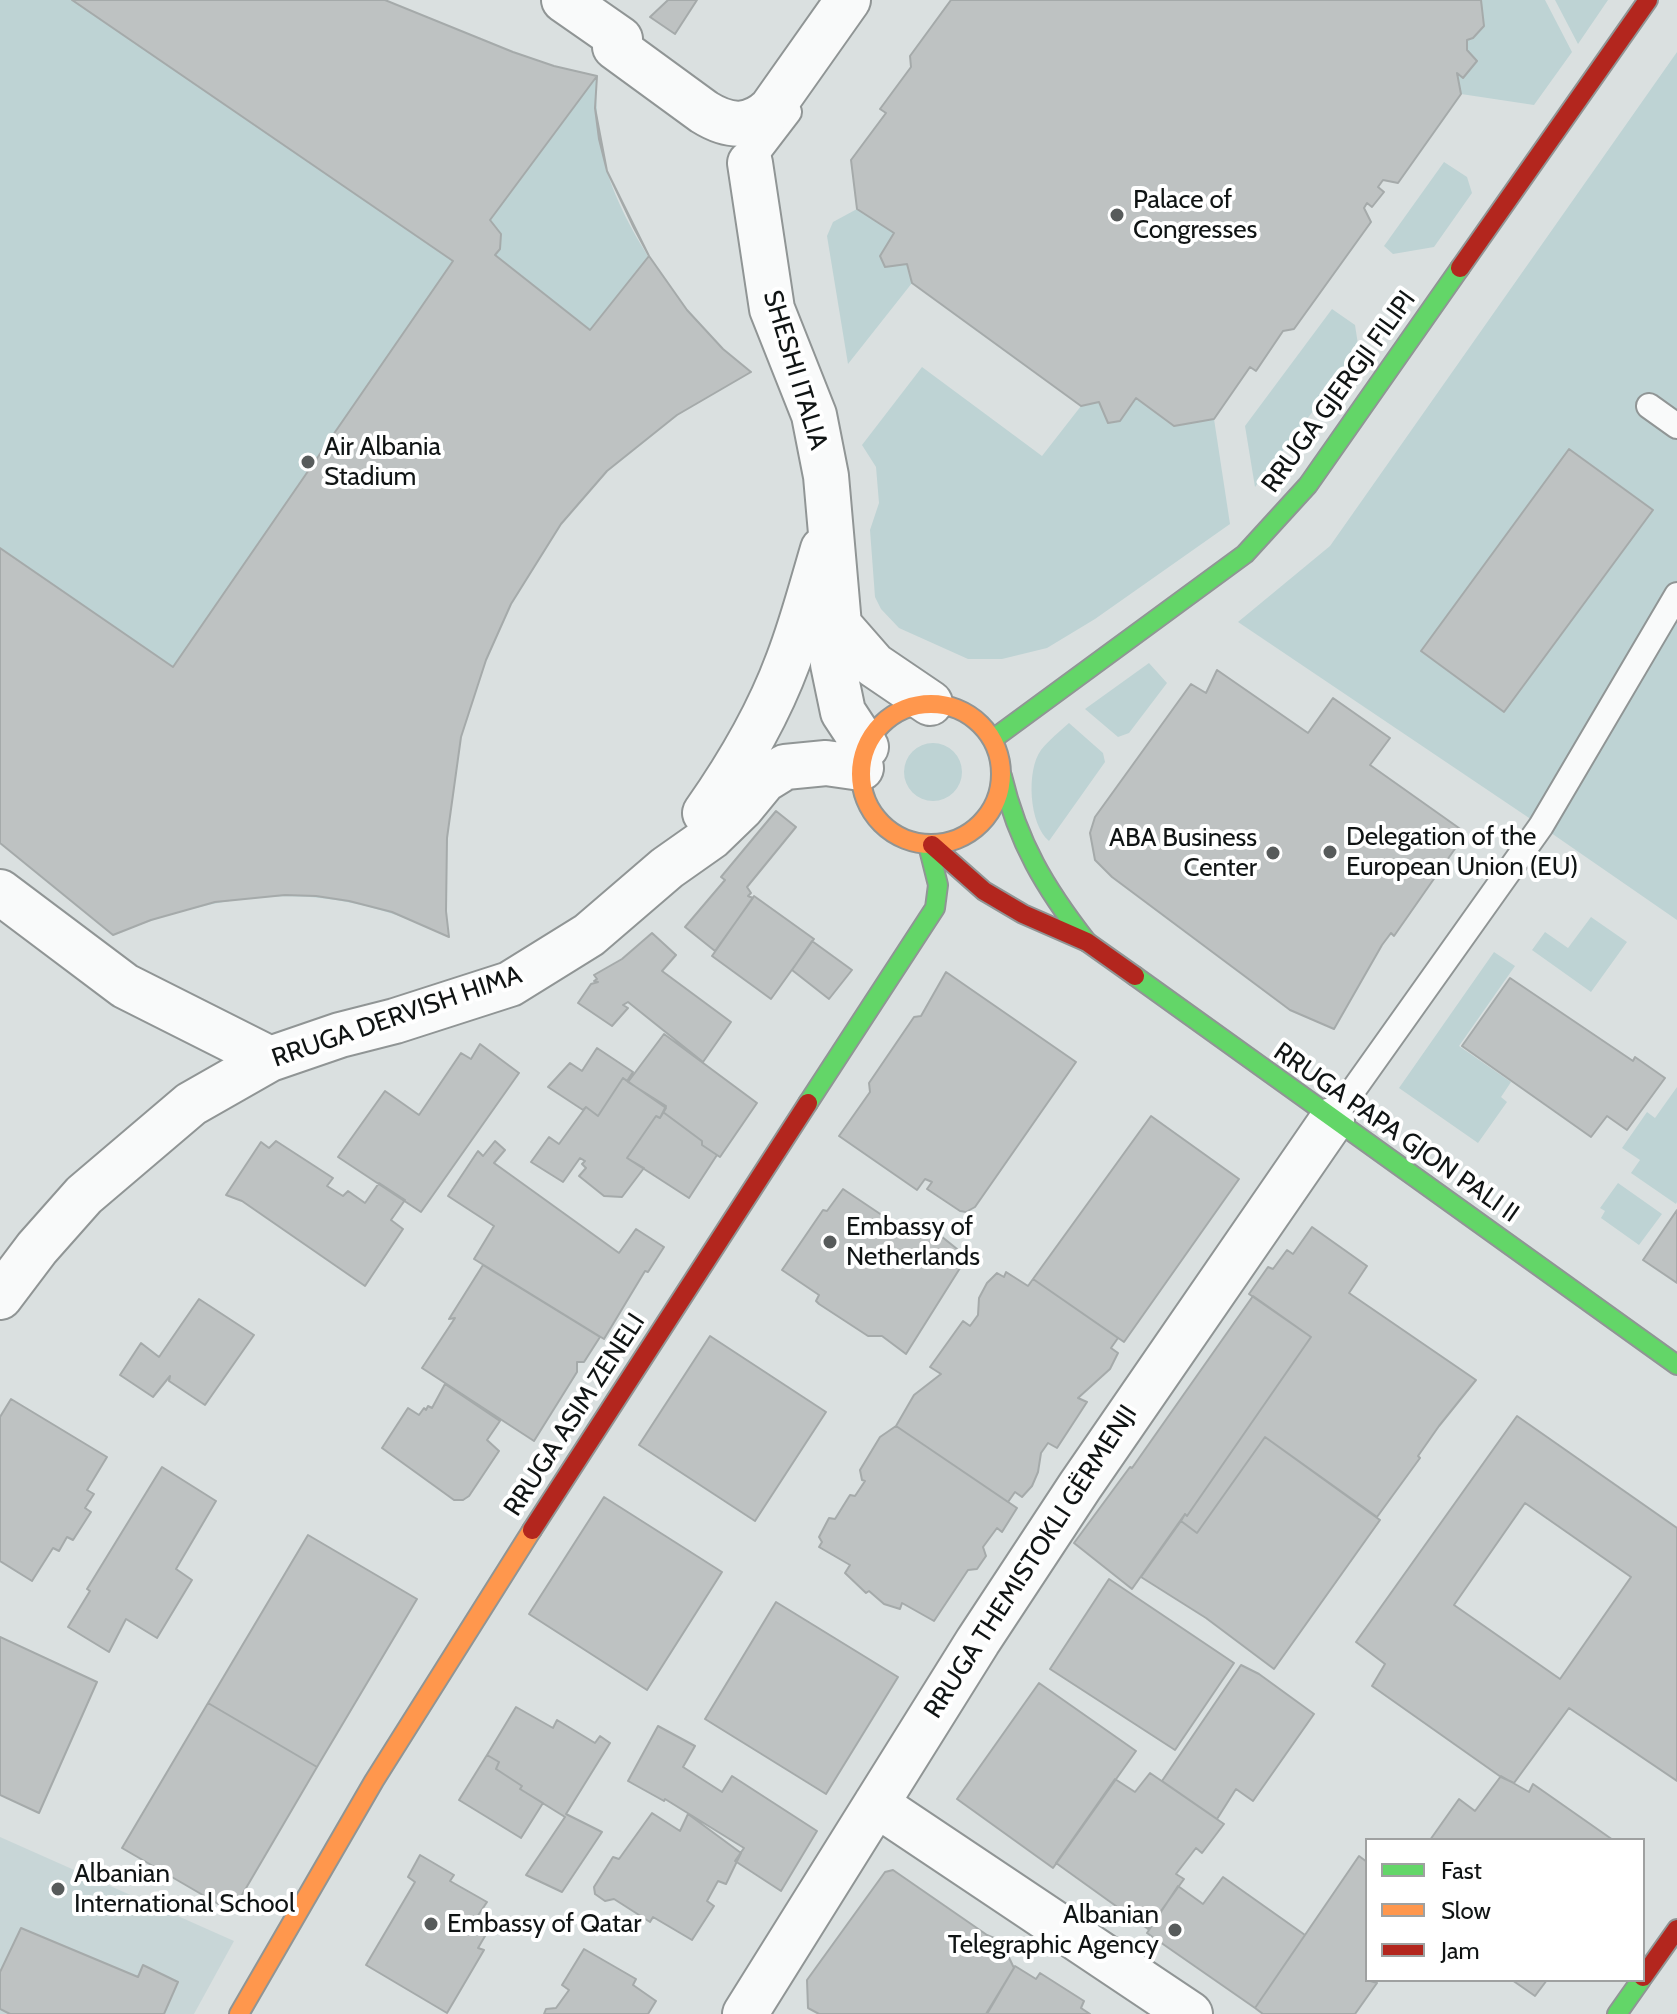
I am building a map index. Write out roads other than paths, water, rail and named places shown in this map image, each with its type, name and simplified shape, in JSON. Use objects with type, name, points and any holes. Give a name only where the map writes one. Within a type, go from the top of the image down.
[{"type":"street","points":[[564,0],[620,39],[615,47],[704,112],[716,120],[741,125],[761,118],[771,109],[848,0]]},
{"type":"street","name":"RRUGA GJERGJI FILIPI","points":[[993,739],[1245,554],[1278,520],[1308,485],[1648,0]]},
{"type":"street","name":"SHESHI ITALIA","points":[[750,163],[772,309],[814,415],[826,476],[839,625],[833,664],[843,712],[863,757]]},
{"type":"street","points":[[667,868],[740,761],[768,708],[788,661],[830,523]]},
{"type":"street","points":[[839,625],[874,665],[930,703],[966,712],[981,723],[993,739],[1000,757],[1002,776],[998,797],[988,816],[973,832],[953,841],[930,845],[906,840],[887,829],[871,812],[862,791],[863,757],[876,729],[891,715],[930,703]]},
{"type":"street","name":"RRUGA DERVISH HIMA","points":[[0,1297],[65,1216],[125,1158],[191,1104],[270,1059],[510,984],[589,935],[667,868],[711,837],[764,780],[785,767],[863,757]]},
{"type":"street","name":"RRUGA PAPA GJON PALI II","points":[[1002,776],[1015,825],[1032,859],[1054,900],[1087,942]]},
{"type":"street","name":"RRUGA PAPA GJON PALI II","points":[[930,845],[953,868],[1004,904],[1033,921],[1087,942],[1677,1365]]},
{"type":"street","name":"RRUGA ASIM ZENELI","points":[[239,2014],[365,1796],[461,1643],[935,908],[938,885],[930,845]]},
{"type":"street","points":[[0,892],[125,986],[270,1059]]},
{"type":"street","name":"RRUGA THEMISTOKLI GËRMENJI","points":[[745,2014],[1114,1434],[1332,1120]]},
{"type":"street","points":[[876,1804],[1190,2014]]},
{"type":"street","points":[[1645,1975],[1677,1929]]},
{"type":"street","points":[[1617,2014],[1640,1982]]},
{"type":"lane","points":[[750,163],[870,0]]},
{"type":"lane","points":[[1649,406],[1677,426]]},
{"type":"lane","points":[[1332,1120],[1541,826],[1677,595]]},
{"type":"place","name":"Palace of Congresses","points":[[1117,215]]},
{"type":"place","name":"Air Albania Stadium","points":[[308,462]]},
{"type":"place","name":"Delegation of the European Union (EU)","points":[[1330,852]]},
{"type":"place","name":"ABA Business Center","points":[[1273,853]]},
{"type":"place","name":"Embassy of Netherlands","points":[[830,1242]]},
{"type":"place","name":"Albanian International School","points":[[58,1889]]},
{"type":"place","name":"Embassy of Qatar","points":[[431,1924]]},
{"type":"place","name":"Albanian Telegraphic Agency","points":[[1175,1930]]}]
